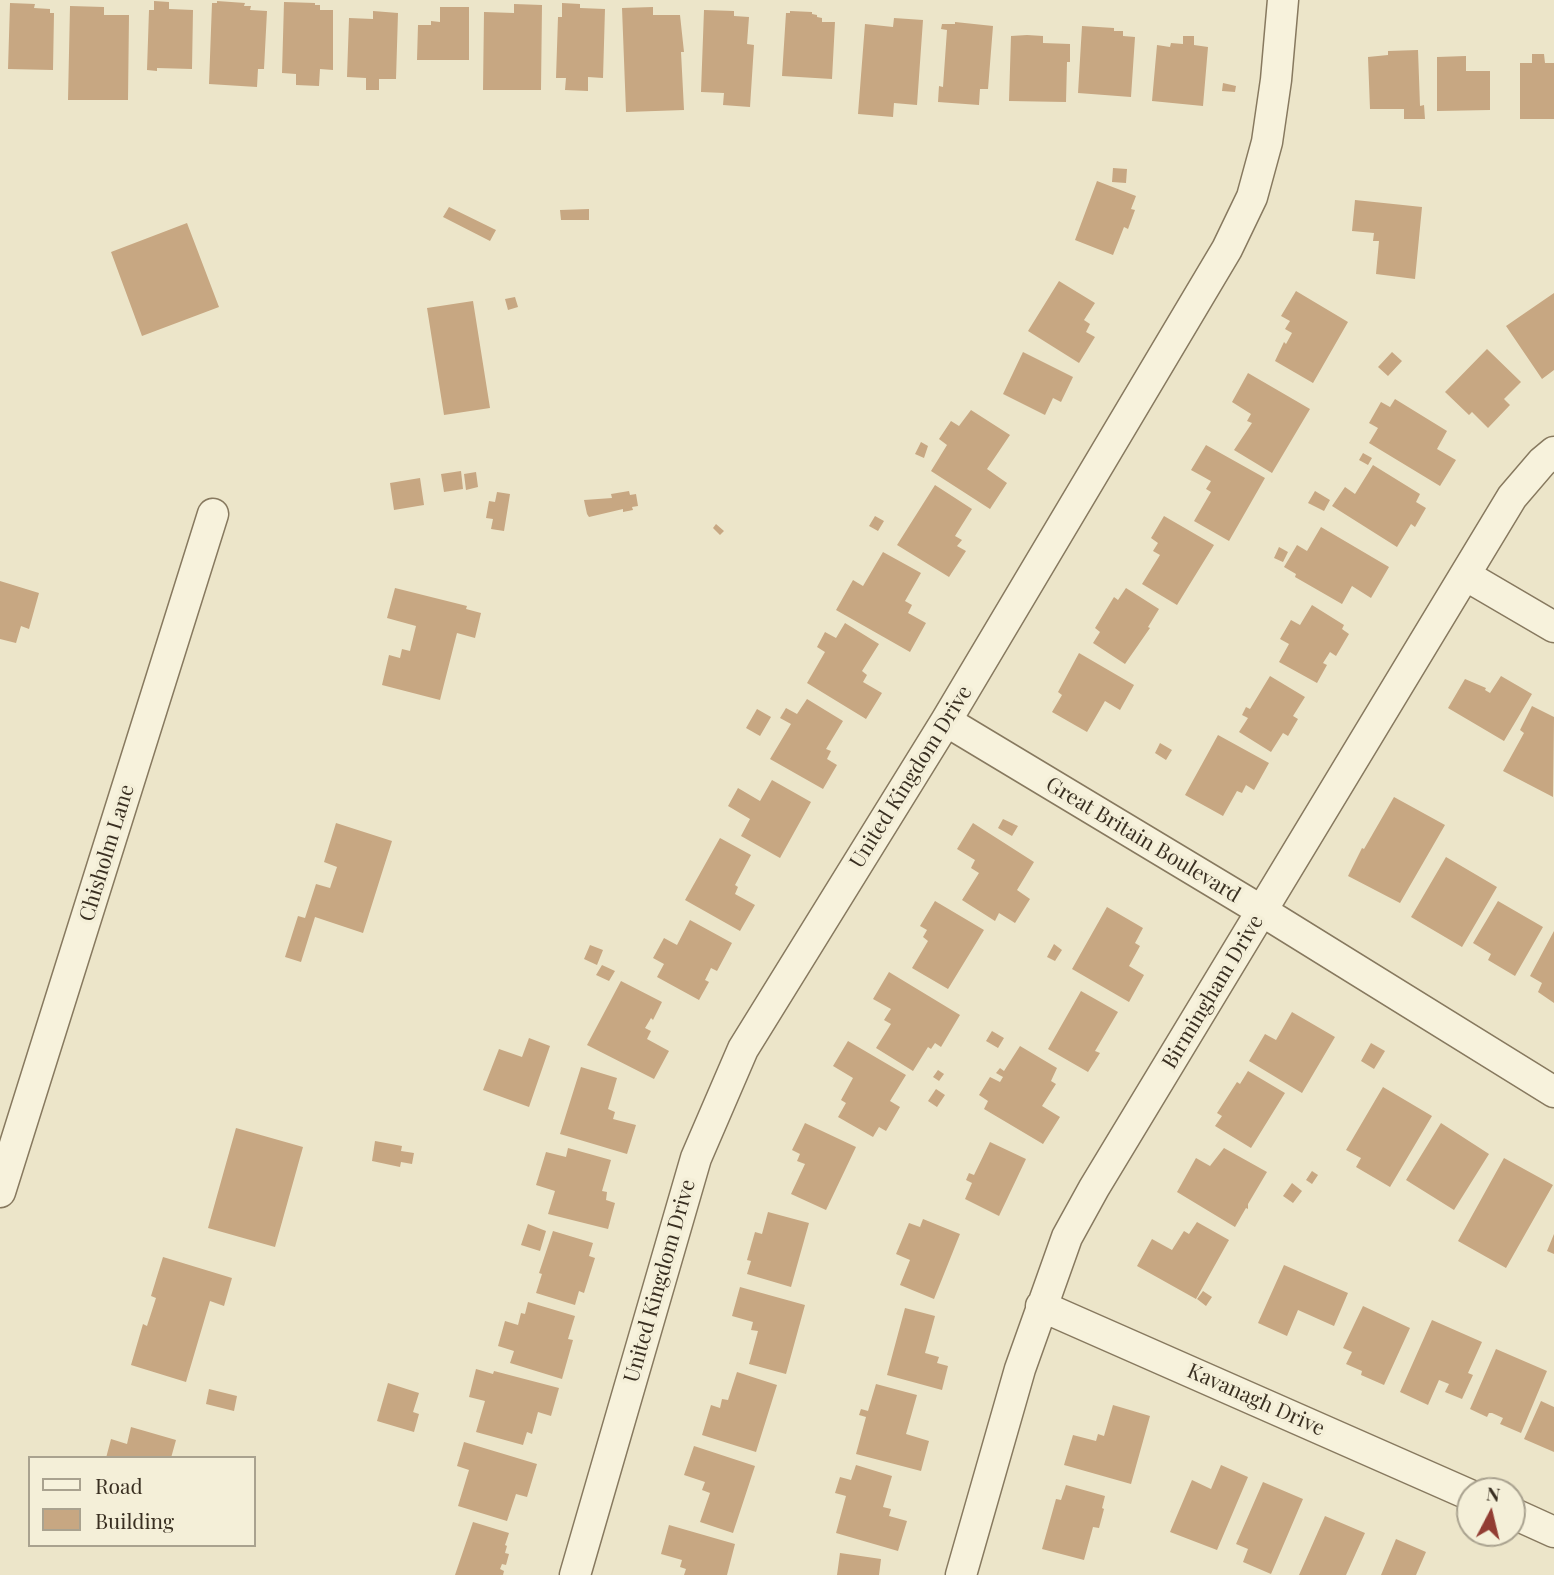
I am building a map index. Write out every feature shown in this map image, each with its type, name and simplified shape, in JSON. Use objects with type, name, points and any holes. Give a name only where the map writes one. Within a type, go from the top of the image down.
[{"type":"street","name":"United Kingdom Drive","points":[[575,1575],[696,1158],[738,1061],[946,721],[1227,248],[1252,197],[1267,142],[1283,0]]},
{"type":"street","name":"Birmingham Drive","points":[[961,1575],[1020,1369],[1067,1237],[1094,1188],[1512,497],[1554,452]]},
{"type":"street","name":"Chisholm Lane","points":[[0,1192],[213,514]]},
{"type":"street","points":[[1465,575],[1554,626]]},
{"type":"street","name":"Great Britain Boulevard","points":[[946,721],[1262,911],[1554,1092]]},
{"type":"street","name":"Kavanagh Drive","points":[[1041,1306],[1456,1489]]},
{"type":"street","points":[[1526,1519],[1554,1532]]},
{"type":"building","points":[[154,1],[169,2],[169,9],[193,10],[192,69],[147,70],[149,10],[154,10]]},
{"type":"building","points":[[284,2],[315,3],[320,5],[320,10],[333,10],[333,70],[320,69],[319,86],[296,85],[296,74],[282,73]]},
{"type":"building","points":[[10,3],[35,4],[34,8],[50,9],[50,13],[54,13],[53,70],[8,69]]},
{"type":"building","points":[[212,3],[245,3],[244,6],[251,6],[250,10],[267,11],[264,69],[258,69],[257,87],[209,84]]},
{"type":"building","points":[[562,3],[580,4],[580,8],[605,9],[603,78],[588,77],[588,91],[565,90],[566,78],[556,78],[558,17],[562,17]]},
{"type":"building","points":[[514,4],[542,5],[541,90],[483,90],[484,12],[514,13]]},
{"type":"building","points":[[70,6],[104,7],[104,15],[129,15],[128,100],[68,100]]},
{"type":"building","points":[[440,7],[469,7],[469,60],[417,60],[418,25],[431,25],[431,21],[440,22]]},
{"type":"building","points":[[653,7],[653,15],[680,15],[684,52],[681,52],[684,110],[626,112],[622,8]]},
{"type":"building","points":[[704,10],[734,11],[734,16],[749,17],[747,44],[754,45],[750,107],[723,105],[724,93],[701,92]]},
{"type":"building","points":[[373,11],[398,13],[396,79],[379,79],[379,90],[366,90],[366,78],[347,77],[349,18],[373,19]]},
{"type":"building","points":[[812,12],[822,18],[822,22],[835,22],[832,79],[782,76],[786,13]]},
{"type":"building","points":[[894,18],[923,20],[917,105],[894,103],[893,117],[858,114],[865,24],[893,27]]},
{"type":"building","points":[[955,22],[993,26],[988,89],[980,89],[979,105],[938,102],[939,86],[943,87],[947,30],[941,29],[942,24]]},
{"type":"building","points":[[1082,26],[1114,28],[1114,31],[1123,31],[1123,36],[1135,37],[1131,97],[1078,93]]},
{"type":"building","points":[[1011,36],[1043,36],[1043,43],[1070,44],[1066,102],[1009,101]]},
{"type":"building","points":[[1183,36],[1194,36],[1194,45],[1208,47],[1203,106],[1152,101],[1157,45],[1170,47],[1171,43],[1183,44]]},
{"type":"building","points":[[1418,50],[1420,106],[1424,105],[1425,119],[1404,119],[1404,109],[1370,109],[1368,57],[1388,55],[1388,51]]},
{"type":"building","points":[[1532,54],[1544,54],[1545,63],[1554,63],[1554,119],[1520,119],[1520,63],[1532,63]]},
{"type":"building","points":[[1466,56],[1466,71],[1490,71],[1490,110],[1437,111],[1437,57]]},
{"type":"building","points":[[1223,83],[1236,86],[1235,92],[1222,91]]},
{"type":"building","points":[[1113,168],[1127,169],[1126,183],[1112,182]]},
{"type":"building","points":[[1097,181],[1136,196],[1131,209],[1135,210],[1128,229],[1124,227],[1113,255],[1075,240]]},
{"type":"building","points":[[1355,200],[1422,207],[1415,279],[1376,274],[1379,241],[1373,241],[1374,233],[1352,231]]},
{"type":"building","points":[[449,207],[496,230],[490,241],[443,217]]},
{"type":"building","points":[[589,209],[589,220],[561,220],[560,210]]},
{"type":"building","points":[[187,223],[219,307],[142,336],[111,252]]},
{"type":"building","points":[[1059,281],[1095,303],[1084,320],[1090,324],[1086,332],[1095,337],[1079,363],[1028,331]]},
{"type":"building","points":[[1296,291],[1348,322],[1313,383],[1275,361],[1284,342],[1286,344],[1292,333],[1285,329],[1290,321],[1281,316]]},
{"type":"building","points":[[1554,293],[1554,370],[1542,379],[1506,326]]},
{"type":"building","points":[[515,297],[518,307],[508,310],[505,299]]},
{"type":"building","points":[[473,301],[490,408],[444,415],[427,308]]},
{"type":"building","points":[[1487,349],[1521,382],[1504,399],[1510,405],[1488,428],[1472,412],[1469,415],[1445,392]]},
{"type":"building","points":[[1023,352],[1073,377],[1061,402],[1053,398],[1045,415],[1003,394]]},
{"type":"building","points":[[1392,352],[1402,361],[1388,376],[1378,367]]},
{"type":"building","points":[[1248,373],[1310,409],[1272,473],[1234,450],[1252,423],[1247,421],[1251,414],[1232,402]]},
{"type":"building","points":[[1395,399],[1447,431],[1437,449],[1456,460],[1440,486],[1369,443],[1378,428],[1369,423],[1381,402],[1390,407]]},
{"type":"building","points":[[971,410],[1010,435],[987,469],[1007,483],[990,509],[931,471],[947,445],[939,439],[951,421],[959,426]]},
{"type":"building","points":[[921,442],[928,446],[924,458],[915,454]]},
{"type":"building","points":[[1206,445],[1265,478],[1229,541],[1194,521],[1211,492],[1206,489],[1211,481],[1191,470]]},
{"type":"building","points":[[1363,453],[1372,458],[1368,465],[1359,460]]},
{"type":"building","points":[[1373,465],[1420,494],[1416,502],[1426,508],[1415,527],[1411,524],[1397,547],[1332,506],[1345,487],[1355,494]]},
{"type":"building","points":[[461,471],[463,489],[444,492],[441,474]]},
{"type":"building","points":[[476,472],[478,487],[466,490],[464,474]]},
{"type":"building","points":[[420,478],[424,505],[394,510],[390,483]]},
{"type":"building","points":[[935,485],[972,509],[955,536],[962,540],[957,546],[966,551],[949,577],[897,545]]},
{"type":"building","points":[[629,491],[630,495],[636,494],[638,506],[632,507],[633,510],[623,512],[623,509],[589,517],[587,514],[584,500],[612,498],[611,494]]},
{"type":"building","points":[[1315,491],[1330,500],[1324,511],[1308,503]]},
{"type":"building","points":[[497,492],[510,494],[504,531],[491,529],[493,519],[486,518],[489,501],[495,502]]},
{"type":"building","points":[[875,516],[884,521],[878,531],[869,526]]},
{"type":"building","points":[[1164,516],[1214,545],[1177,605],[1142,584],[1160,555],[1153,551],[1158,543],[1151,538]]},
{"type":"building","points":[[716,524],[724,531],[720,535],[713,528]]},
{"type":"building","points":[[1321,527],[1389,567],[1371,598],[1352,586],[1342,604],[1295,577],[1296,574],[1284,567],[1297,545],[1307,551]]},
{"type":"building","points":[[1279,547],[1288,552],[1283,562],[1274,558]]},
{"type":"building","points":[[883,552],[921,573],[905,601],[912,605],[908,613],[926,623],[910,652],[836,610],[853,580],[863,586]]},
{"type":"building","points":[[0,581],[39,593],[29,629],[21,626],[16,643],[0,639]]},
{"type":"building","points":[[395,588],[467,606],[466,609],[481,613],[475,638],[457,633],[440,700],[382,685],[389,655],[400,658],[402,649],[410,651],[416,626],[387,618]]},
{"type":"building","points":[[1126,588],[1159,609],[1148,627],[1150,628],[1125,664],[1093,643],[1100,632],[1095,628],[1114,597],[1118,600]]},
{"type":"building","points":[[1312,605],[1344,625],[1342,629],[1349,634],[1336,656],[1330,652],[1323,663],[1327,665],[1317,683],[1279,662],[1289,644],[1280,639],[1291,620],[1300,625]]},
{"type":"building","points":[[845,623],[879,644],[862,671],[867,675],[863,682],[882,693],[866,719],[807,683],[825,652],[817,647],[825,632],[836,638]]},
{"type":"building","points":[[1079,653],[1134,685],[1120,710],[1105,701],[1087,732],[1052,712],[1062,695],[1058,692]]},
{"type":"building","points":[[1270,676],[1305,697],[1293,716],[1298,719],[1288,736],[1283,733],[1271,752],[1239,732],[1248,718],[1242,715],[1246,707],[1250,709]]},
{"type":"building","points":[[1501,676],[1532,694],[1504,741],[1448,708],[1465,679],[1486,688],[1490,693]]},
{"type":"building","points":[[807,699],[843,721],[826,749],[831,751],[827,759],[837,765],[823,789],[770,759],[791,724],[780,718],[786,708],[797,714]]},
{"type":"building","points":[[1532,706],[1554,717],[1553,797],[1503,771],[1524,733],[1520,730]]},
{"type":"building","points":[[757,709],[771,717],[760,736],[746,728]]},
{"type":"building","points":[[1218,735],[1269,763],[1254,790],[1246,785],[1242,793],[1237,791],[1223,816],[1185,795]]},
{"type":"building","points":[[1160,743],[1172,750],[1166,760],[1155,753]]},
{"type":"building","points":[[772,780],[811,802],[780,858],[741,836],[750,819],[728,806],[738,788],[760,801]]},
{"type":"building","points":[[1394,797],[1445,825],[1400,903],[1348,876]]},
{"type":"building","points":[[1003,819],[1018,826],[1012,836],[998,828]]},
{"type":"building","points":[[336,823],[392,841],[363,933],[315,917],[301,962],[285,957],[298,916],[305,918],[316,884],[330,888],[337,867],[324,862]]},
{"type":"building","points":[[973,823],[1034,862],[1017,890],[1030,899],[1015,923],[999,913],[995,921],[962,900],[979,873],[971,868],[975,860],[957,849]]},
{"type":"building","points":[[720,838],[751,855],[735,885],[738,887],[735,894],[755,905],[740,931],[685,900]]},
{"type":"building","points":[[1446,857],[1497,887],[1462,947],[1411,917]]},
{"type":"building","points":[[935,901],[984,930],[948,989],[912,968],[928,941],[923,937],[927,930],[920,926]]},
{"type":"building","points":[[1498,901],[1543,927],[1515,976],[1488,960],[1491,954],[1473,943]]},
{"type":"building","points":[[1107,907],[1143,928],[1135,943],[1140,946],[1129,966],[1144,975],[1129,1002],[1072,969]]},
{"type":"building","points":[[690,920],[732,943],[717,971],[711,968],[705,980],[709,982],[699,1000],[657,977],[664,964],[653,958],[664,938],[677,945]]},
{"type":"building","points":[[1554,931],[1554,1003],[1538,992],[1542,983],[1530,976]]},
{"type":"building","points":[[1054,944],[1062,950],[1055,961],[1047,957]]},
{"type":"building","points":[[590,945],[603,950],[597,965],[584,959]]},
{"type":"building","points":[[602,965],[615,971],[609,981],[596,975]]},
{"type":"building","points":[[889,972],[960,1015],[941,1047],[935,1043],[931,1049],[928,1047],[913,1071],[876,1048],[891,1024],[884,1020],[891,1009],[873,999]]},
{"type":"building","points":[[621,981],[662,1002],[653,1020],[651,1018],[645,1028],[651,1031],[647,1039],[669,1051],[654,1079],[587,1045]]},
{"type":"building","points":[[1081,991],[1118,1012],[1095,1051],[1100,1053],[1088,1072],[1048,1049]]},
{"type":"building","points":[[1292,1012],[1335,1037],[1302,1093],[1249,1061],[1265,1034],[1276,1040]]},
{"type":"building","points":[[992,1031],[1004,1038],[998,1048],[986,1041]]},
{"type":"building","points":[[529,1038],[550,1046],[529,1107],[483,1090],[499,1049],[522,1057]]},
{"type":"building","points":[[848,1041],[906,1075],[890,1101],[900,1107],[886,1131],[879,1127],[873,1137],[838,1117],[846,1103],[841,1100],[853,1078],[833,1066]]},
{"type":"building","points":[[1371,1043],[1385,1051],[1374,1069],[1361,1061]]},
{"type":"building","points":[[1020,1046],[1057,1068],[1051,1081],[1056,1084],[1042,1106],[1060,1117],[1043,1144],[984,1109],[988,1101],[979,1095],[990,1077],[1000,1082],[1003,1077],[996,1073],[1000,1068],[1004,1071]]},
{"type":"building","points":[[581,1067],[617,1078],[608,1109],[615,1112],[613,1119],[636,1125],[627,1154],[560,1134]]},
{"type":"building","points":[[938,1070],[944,1074],[939,1081],[933,1077]]},
{"type":"building","points":[[1248,1071],[1285,1093],[1251,1148],[1215,1126],[1222,1116],[1217,1113],[1237,1082],[1240,1084]]},
{"type":"building","points":[[1383,1087],[1432,1116],[1390,1187],[1356,1167],[1361,1158],[1346,1150]]},
{"type":"building","points":[[936,1089],[945,1095],[937,1107],[928,1101]]},
{"type":"building","points":[[805,1123],[856,1147],[826,1210],[791,1194],[805,1164],[797,1161],[800,1154],[792,1150]]},
{"type":"building","points":[[1441,1123],[1489,1154],[1454,1210],[1406,1180]]},
{"type":"building","points":[[236,1128],[303,1147],[275,1247],[208,1228]]},
{"type":"building","points":[[375,1141],[402,1146],[401,1151],[414,1153],[412,1164],[401,1162],[400,1167],[372,1161]]},
{"type":"building","points":[[990,1142],[1026,1159],[999,1216],[965,1199],[972,1183],[966,1180],[969,1173],[974,1175]]},
{"type":"building","points":[[568,1148],[611,1160],[602,1191],[607,1192],[606,1200],[615,1203],[608,1229],[548,1214],[555,1191],[536,1185],[546,1152],[566,1157]]},
{"type":"building","points":[[1224,1148],[1267,1172],[1248,1204],[1248,1209],[1246,1208],[1235,1227],[1177,1192],[1196,1158],[1210,1166]]},
{"type":"building","points":[[1504,1158],[1553,1185],[1506,1268],[1458,1241]]},
{"type":"building","points":[[1312,1171],[1318,1175],[1312,1184],[1306,1180]]},
{"type":"building","points":[[1292,1183],[1302,1191],[1293,1203],[1283,1196]]},
{"type":"building","points":[[768,1212],[809,1223],[791,1287],[747,1274],[751,1261],[747,1260],[755,1232],[762,1234]]},
{"type":"building","points":[[923,1219],[960,1234],[934,1299],[900,1285],[910,1260],[896,1254],[909,1223],[920,1227]]},
{"type":"building","points":[[1197,1222],[1229,1240],[1196,1299],[1137,1266],[1152,1239],[1172,1250],[1184,1231],[1189,1234]]},
{"type":"building","points":[[528,1224],[546,1231],[540,1251],[521,1245]]},
{"type":"building","points":[[553,1231],[593,1243],[589,1256],[595,1258],[584,1293],[579,1291],[575,1305],[536,1293],[542,1274],[539,1273]]},
{"type":"building","points":[[1554,1234],[1554,1254],[1547,1251]]},
{"type":"building","points":[[163,1257],[232,1278],[224,1306],[210,1301],[186,1382],[131,1365],[143,1324],[147,1326],[156,1298],[151,1296]]},
{"type":"building","points":[[1284,1265],[1348,1293],[1334,1326],[1298,1310],[1287,1336],[1258,1323]]},
{"type":"building","points":[[740,1287],[805,1305],[786,1374],[749,1364],[758,1331],[751,1330],[753,1322],[732,1316]]},
{"type":"building","points":[[1203,1291],[1212,1297],[1206,1306],[1197,1299]]},
{"type":"building","points":[[528,1302],[575,1316],[568,1339],[573,1340],[562,1379],[510,1363],[514,1351],[498,1346],[505,1321],[518,1325]]},
{"type":"building","points":[[1363,1306],[1410,1328],[1384,1385],[1361,1375],[1362,1371],[1346,1364],[1352,1352],[1343,1348]]},
{"type":"building","points":[[905,1308],[935,1316],[925,1353],[939,1357],[937,1363],[948,1366],[942,1390],[887,1375]]},
{"type":"building","points":[[1432,1320],[1482,1342],[1468,1373],[1473,1375],[1462,1399],[1445,1392],[1449,1384],[1439,1380],[1428,1405],[1400,1392]]},
{"type":"building","points":[[1496,1349],[1547,1371],[1521,1433],[1500,1424],[1503,1418],[1492,1413],[1487,1417],[1470,1409]]},
{"type":"building","points":[[476,1369],[559,1388],[551,1416],[538,1412],[532,1434],[527,1432],[523,1445],[476,1432],[485,1401],[469,1397]]},
{"type":"building","points":[[737,1372],[777,1385],[756,1452],[702,1435],[711,1405],[720,1408],[722,1399],[728,1400]]},
{"type":"building","points":[[388,1383],[419,1393],[413,1412],[419,1414],[414,1432],[377,1421]]},
{"type":"building","points":[[876,1384],[917,1395],[906,1434],[929,1441],[921,1471],[856,1454],[866,1417],[859,1415],[861,1409],[868,1411]]},
{"type":"building","points":[[209,1389],[237,1396],[234,1411],[206,1404]]},
{"type":"building","points":[[1541,1401],[1554,1407],[1554,1452],[1524,1439]]},
{"type":"building","points":[[1113,1405],[1150,1416],[1131,1484],[1064,1465],[1073,1435],[1096,1441],[1098,1434],[1104,1436]]},
{"type":"building","points":[[131,1427],[176,1440],[172,1456],[107,1456],[111,1439],[127,1444]]},
{"type":"building","points":[[464,1442],[537,1464],[527,1497],[516,1494],[507,1521],[458,1506],[469,1470],[457,1466]]},
{"type":"building","points":[[694,1446],[755,1466],[733,1533],[700,1522],[710,1493],[702,1490],[705,1482],[684,1475]]},
{"type":"building","points":[[856,1465],[892,1476],[883,1507],[891,1509],[889,1516],[907,1521],[898,1551],[836,1533],[846,1496],[835,1493],[840,1477],[851,1480]]},
{"type":"building","points":[[1221,1465],[1248,1477],[1217,1550],[1170,1532],[1192,1480],[1211,1489]]},
{"type":"building","points":[[1263,1482],[1303,1499],[1271,1574],[1243,1562],[1248,1549],[1236,1544]]},
{"type":"building","points":[[1066,1485],[1105,1496],[1099,1528],[1093,1527],[1084,1560],[1042,1549],[1056,1499],[1061,1500]]},
{"type":"building","points":[[1325,1516],[1365,1533],[1346,1575],[1299,1575]]},
{"type":"building","points":[[473,1522],[509,1533],[505,1553],[509,1554],[506,1565],[502,1564],[500,1569],[504,1571],[503,1575],[455,1575]]},
{"type":"building","points":[[669,1525],[735,1544],[727,1575],[684,1575],[686,1569],[680,1567],[682,1560],[661,1554]]},
{"type":"building","points":[[1396,1539],[1426,1552],[1416,1575],[1381,1575]]},
{"type":"building","points":[[840,1553],[881,1559],[879,1575],[837,1575]]}]
